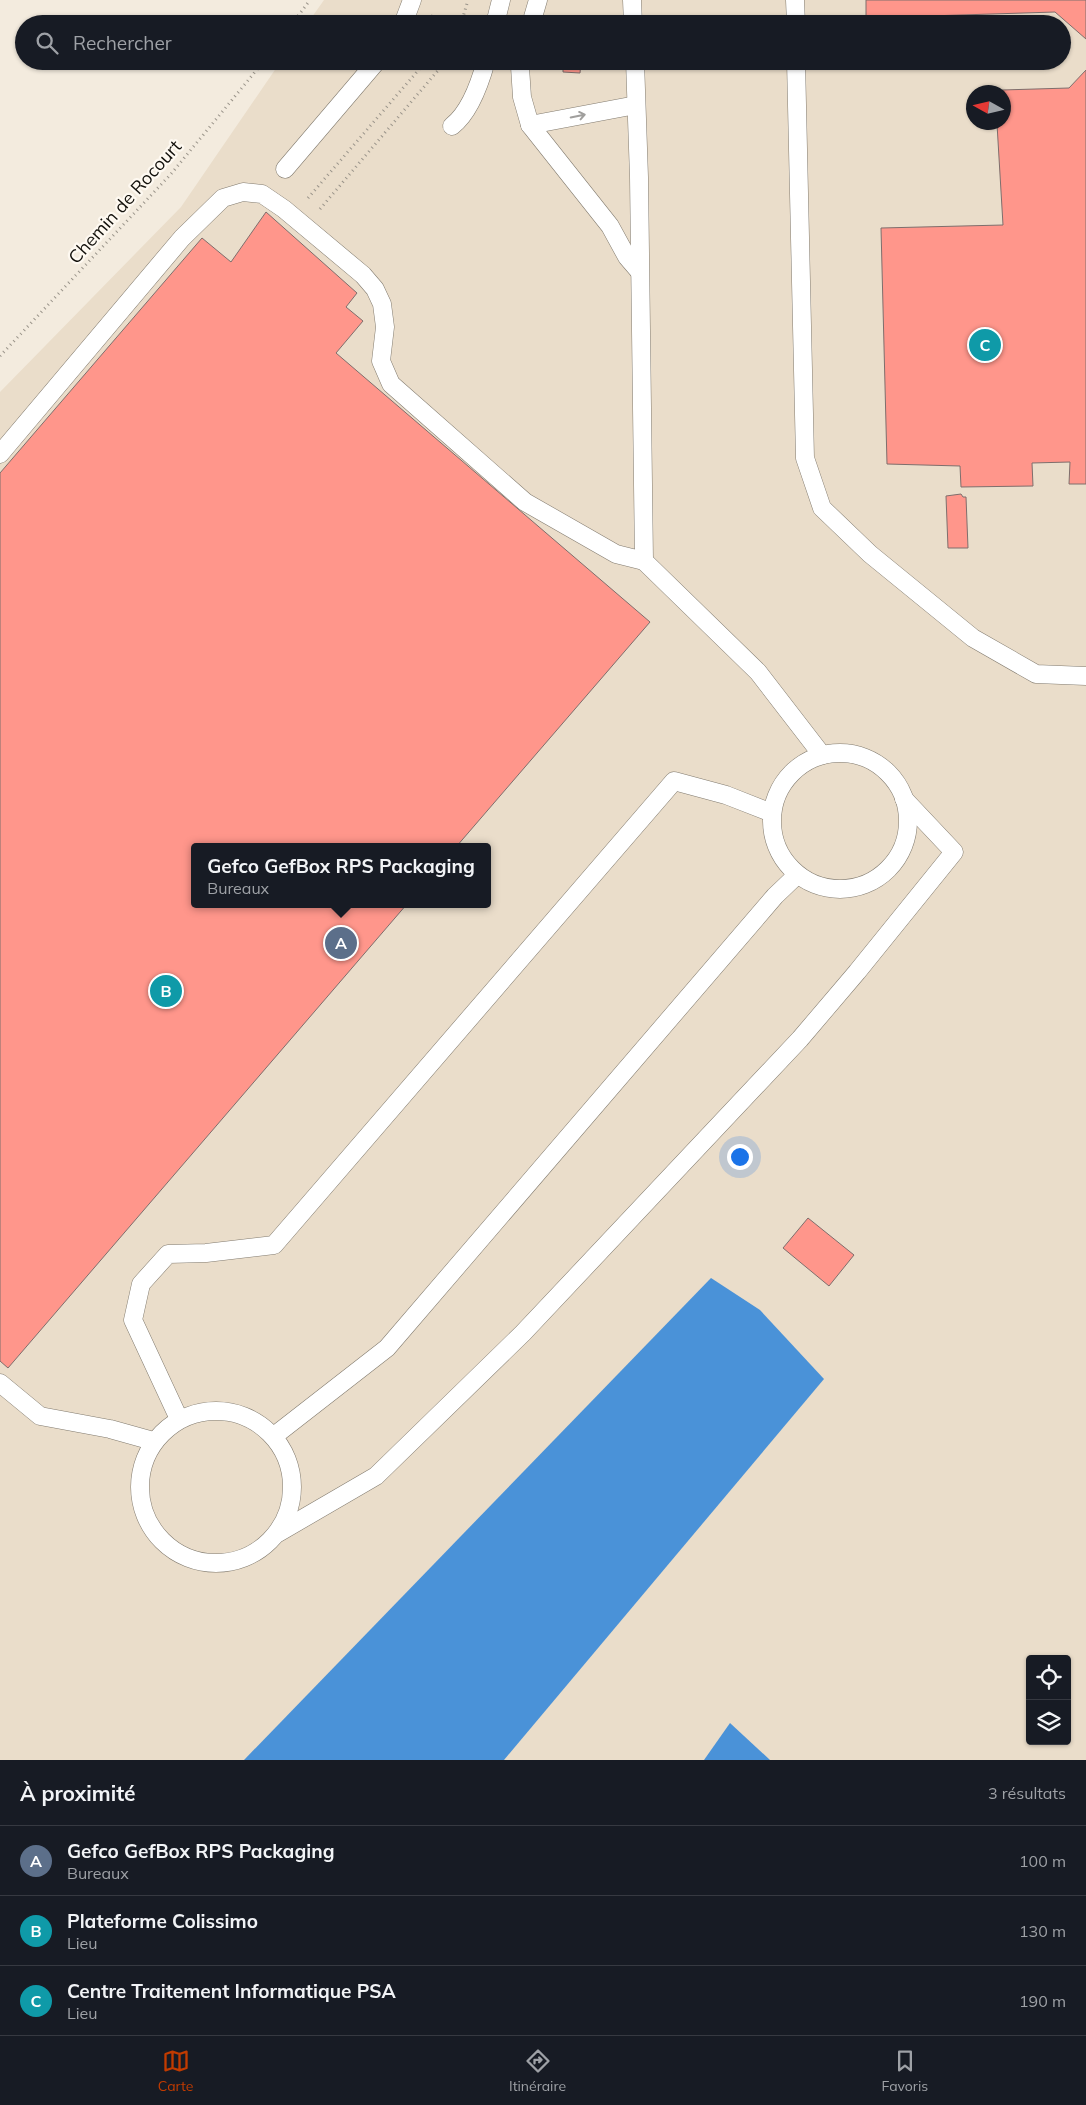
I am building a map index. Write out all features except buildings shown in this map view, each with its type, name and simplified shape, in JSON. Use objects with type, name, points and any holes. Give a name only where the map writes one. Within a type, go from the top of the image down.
[{"type":"lane","points":[[406,15],[412,0]]},
{"type":"lane","points":[[497,15],[501,0]]},
{"type":"lane","points":[[534,15],[538,0]]},
{"type":"lane","points":[[632,0],[633,15]]},
{"type":"lane","points":[[795,0],[796,15]]},
{"type":"lane","points":[[285,169],[369,70]]},
{"type":"lane","points":[[452,126],[460,120],[481,80],[484,70]]},
{"type":"lane","points":[[520,70],[522,97],[530,125],[610,226],[627,257],[639,271]]},
{"type":"lane","points":[[635,70],[644,562]]},
{"type":"lane","points":[[796,70],[805,458],[822,508],[870,554],[972,638],[1036,674],[1086,676]]},
{"type":"lane","points":[[530,125],[636,105]]},
{"type":"lane","points":[[0,454],[182,238],[223,198],[243,192],[262,194],[284,209],[363,275],[375,289],[382,304],[385,327],[381,361],[391,384],[525,502],[616,554],[644,562],[758,672],[822,755]]},
{"type":"lane","points":[[278,1533],[292,1501],[291,1475],[290,1467],[274,1436],[246,1416],[212,1410],[179,1419],[153,1441],[139,1473],[141,1508],[157,1538],[185,1558],[219,1564],[252,1556],[278,1533],[376,1476],[523,1333],[800,1039],[954,852],[904,799],[892,777],[872,761],[848,753],[822,755],[798,767],[780,787],[772,813],[773,836],[782,858],[797,875],[820,886],[844,889],[868,883],[888,869],[902,848],[908,824],[904,799]]},
{"type":"lane","points":[[179,1419],[133,1320],[141,1284],[168,1254],[206,1253],[274,1245],[674,781],[726,795],[772,813]]},
{"type":"lane","points":[[274,1436],[387,1348],[775,896],[797,875]]},
{"type":"lane","points":[[0,1384],[40,1416],[110,1429],[153,1441]]},
{"type":"path","points":[[299,15],[310,0]]},
{"type":"path","points":[[464,15],[468,0]]},
{"type":"path","name":"Chemin de Rocourt","points":[[0,356],[171,174],[257,70]]},
{"type":"path","points":[[284,209],[294,197],[304,204],[419,70]]},
{"type":"path","points":[[305,227],[438,70]]},
{"type":"shaded area","points":[[324,0],[1086,0],[1086,1760],[0,1760],[0,392],[181,207],[275,70],[1071,70],[1071,15],[313,15]]},
{"type":"water","points":[[711,1278],[760,1310],[824,1379],[504,1760],[244,1760]]},
{"type":"water","points":[[730,1723],[770,1760],[704,1760]]},
{"type":"place","name":"Centre Traitement Informatique PSA","points":[[985,345]]},
{"type":"place","name":"Gefco GefBox RPS Packaging","points":[[341,943]]},
{"type":"place","name":"Plateforme Colissimo","points":[[166,991]]}]
